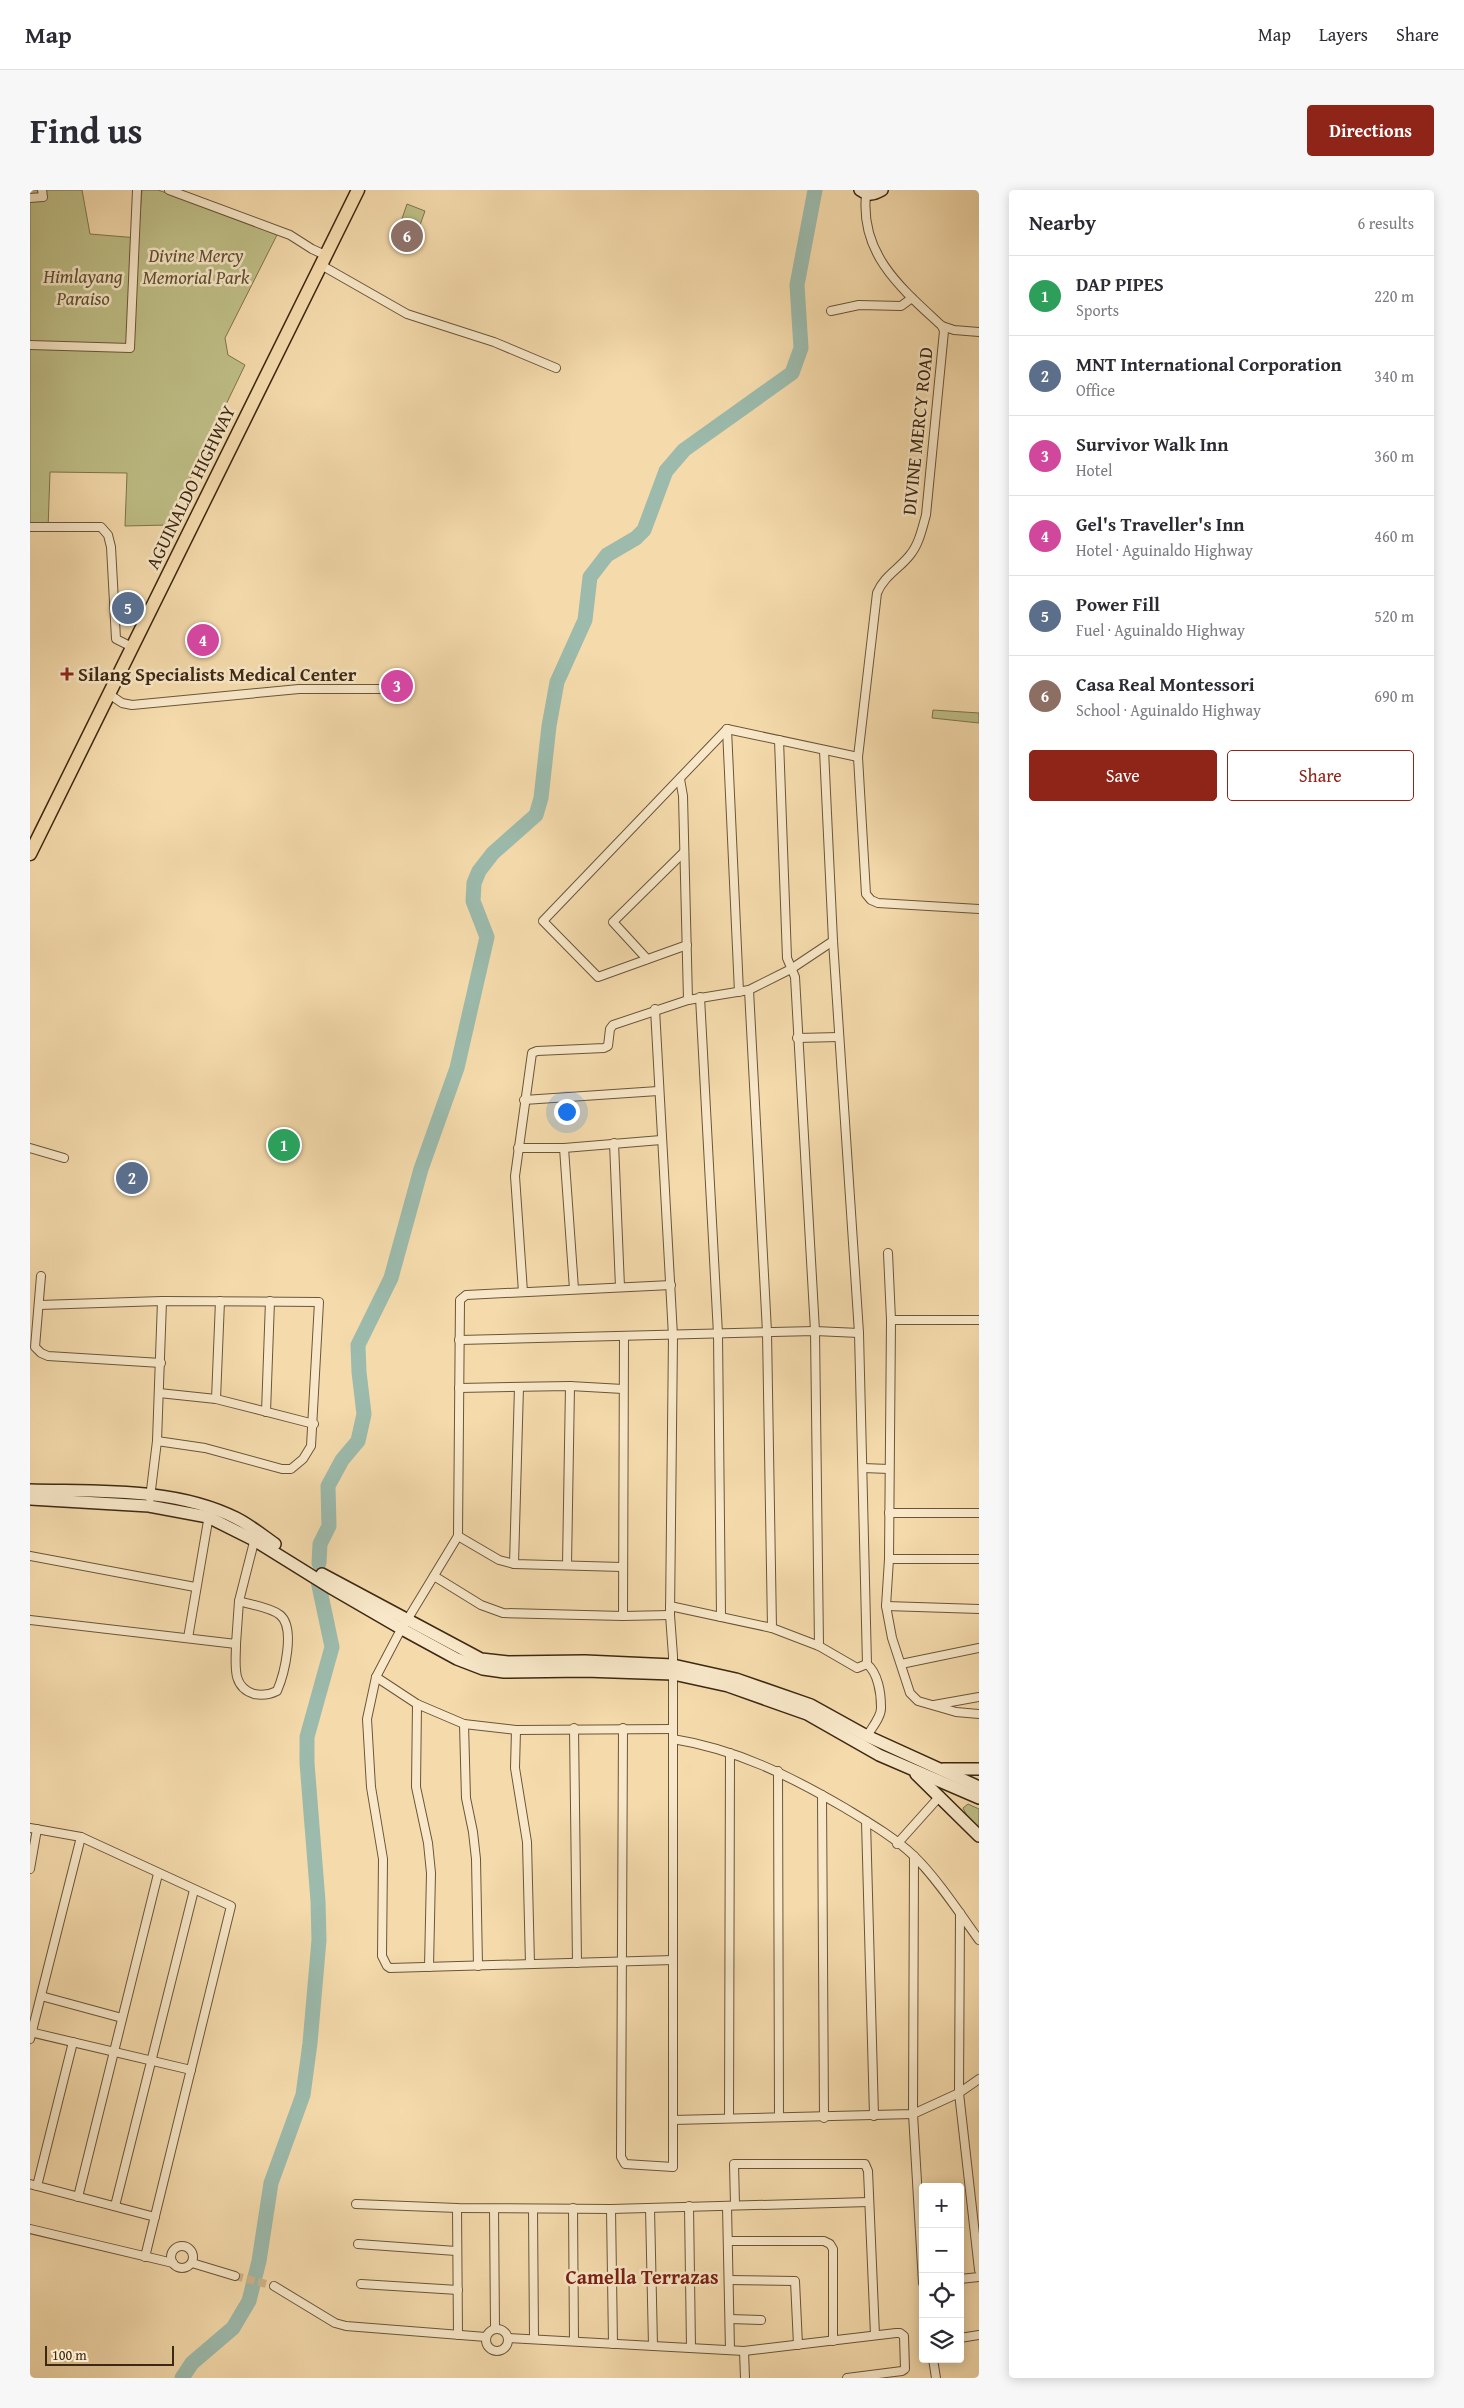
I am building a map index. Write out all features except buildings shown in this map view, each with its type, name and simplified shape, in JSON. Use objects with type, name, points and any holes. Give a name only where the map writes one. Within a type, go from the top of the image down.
[{"type":"main road","name":"AGUINALDO HIGHWAY","points":[[30,854],[358,190]]},
{"type":"street","points":[[30,198],[43,197],[42,190]]},
{"type":"street","points":[[30,346],[130,348],[137,190]]},
{"type":"street","points":[[169,190],[272,227],[407,314],[494,342],[556,368]]},
{"type":"street","points":[[863,192],[872,195],[882,190]]},
{"type":"street","name":"DIVINE MERCY ROAD","points":[[863,192],[864,213],[877,253],[892,278],[942,326],[944,331],[926,515],[920,538],[911,554],[885,579],[877,592],[858,757],[866,894],[871,900],[979,909]]},
{"type":"street","points":[[831,311],[859,305],[901,306],[912,298]]},
{"type":"street","points":[[942,326],[954,330],[979,332]]},
{"type":"street","points":[[30,527],[101,527],[108,535],[111,547],[116,639],[132,647]]},
{"type":"street","points":[[109,694],[122,703],[132,705],[299,689],[387,689]]},
{"type":"street","points":[[728,729],[858,757]]},
{"type":"street","points":[[687,945],[598,977],[543,921],[728,729]]},
{"type":"street","points":[[728,729],[739,992]]},
{"type":"street","points":[[778,740],[787,958],[796,977],[797,1038],[815,1331],[819,1646]]},
{"type":"street","points":[[824,750],[833,941],[859,1334],[867,1664],[873,1669],[877,1677],[881,1708],[867,1736]]},
{"type":"street","points":[[680,779],[683,796],[688,1000]]},
{"type":"street","points":[[647,958],[613,922],[684,852]]},
{"type":"street","points":[[523,1292],[515,1176],[532,1053],[536,1051],[604,1048],[610,1042],[611,1026],[655,1009],[688,1000],[749,990],[791,969],[833,941]]},
{"type":"street","points":[[749,990],[768,1332],[772,1628]]},
{"type":"street","points":[[700,998],[718,1334],[722,1617]]},
{"type":"street","points":[[623,1728],[622,2161],[626,2164],[673,2167],[673,1669],[670,1611],[673,1336],[658,1091],[655,1009]]},
{"type":"street","points":[[797,1038],[839,1037]]},
{"type":"street","points":[[524,1100],[658,1091]]},
{"type":"street","points":[[518,1148],[564,1148],[661,1140]]},
{"type":"street","points":[[614,1143],[620,1287]]},
{"type":"street","points":[[30,1148],[64,1158]]},
{"type":"street","points":[[564,1148],[574,1289]]},
{"type":"street","points":[[888,1253],[891,1320],[889,1560],[886,1606],[892,1638],[910,1693],[918,1701],[956,1712],[979,1714]]},
{"type":"street","points":[[41,1276],[35,1347],[41,1353],[48,1356],[161,1363]]},
{"type":"street","points":[[671,1285],[466,1295],[460,1300],[458,1536],[405,1624],[376,1677],[367,1719],[366,1735],[371,1787],[383,1859],[382,1956],[387,1966],[390,1968],[673,1960]]},
{"type":"street","points":[[39,1305],[220,1300],[319,1302],[314,1424],[311,1446],[303,1459],[291,1469],[282,1469],[205,1448],[157,1441]]},
{"type":"street","points":[[216,1399],[220,1300]]},
{"type":"street","points":[[149,1500],[157,1441],[162,1301]]},
{"type":"street","points":[[266,1412],[270,1301]]},
{"type":"street","points":[[891,1320],[979,1320]]},
{"type":"street","points":[[459,1340],[815,1331],[859,1334]]},
{"type":"street","points":[[623,1616],[624,1336]]},
{"type":"street","points":[[459,1388],[570,1386],[623,1389]]},
{"type":"street","points":[[567,1565],[570,1386]]},
{"type":"street","points":[[514,1564],[519,1387]]},
{"type":"street","points":[[159,1393],[216,1399],[314,1424]]},
{"type":"street","points":[[863,1468],[889,1469]]},
{"type":"street","points":[[30,1490],[149,1500],[209,1512],[256,1535],[326,1580],[405,1624],[469,1655],[494,1662],[594,1661],[673,1669],[736,1679],[774,1690],[811,1705],[867,1736],[979,1787]]},
{"type":"street","points":[[30,1499],[149,1500]]},
{"type":"street","points":[[188,1638],[209,1512]]},
{"type":"street","points":[[889,1513],[979,1513]]},
{"type":"street","points":[[239,1601],[280,1614],[285,1621],[288,1641],[286,1661],[276,1691],[269,1695],[258,1695],[244,1691],[237,1681],[236,1644],[239,1601],[256,1535]]},
{"type":"street","points":[[458,1536],[499,1560],[514,1564],[622,1568]]},
{"type":"street","points":[[30,1556],[195,1587]]},
{"type":"street","points":[[889,1560],[979,1559]]},
{"type":"street","points":[[434,1576],[481,1605],[503,1612],[623,1616],[670,1611],[722,1617],[772,1628],[819,1646],[856,1668],[867,1664]]},
{"type":"street","points":[[886,1606],[979,1609]]},
{"type":"street","points":[[30,1620],[236,1644]]},
{"type":"street","points":[[901,1664],[979,1648]]},
{"type":"street","points":[[673,1669],[808,1714],[879,1754],[979,1798]]},
{"type":"street","points":[[376,1677],[417,1704],[464,1724],[516,1730],[574,1728],[673,1729]]},
{"type":"street","points":[[932,1706],[979,1697]]},
{"type":"street","points":[[417,1704],[416,1786],[428,1843],[431,1873],[429,1967]]},
{"type":"street","points":[[464,1724],[466,1798],[476,1859],[478,1966]]},
{"type":"street","points":[[574,1728],[577,1963]]},
{"type":"street","points":[[516,1730],[515,1768],[527,1842],[530,1964]]},
{"type":"street","points":[[673,1738],[702,1743],[778,1771],[866,1821],[914,1856],[960,1912],[979,1940]]},
{"type":"street","points":[[729,2118],[730,1753]]},
{"type":"street","points":[[909,1768],[940,1796],[979,1836]]},
{"type":"street","points":[[939,1769],[979,1769]]},
{"type":"street","points":[[778,1771],[779,2117]]},
{"type":"street","points":[[822,1795],[824,2118]]},
{"type":"street","points":[[897,1844],[940,1796]]},
{"type":"street","points":[[866,1821],[874,2116]]},
{"type":"street","points":[[30,1869],[33,1828],[81,1837],[158,1874],[232,1906],[145,2257]]},
{"type":"street","points":[[81,1837],[31,2034],[191,2070]]},
{"type":"street","points":[[914,1856],[913,2114],[922,2273]]},
{"type":"street","points":[[78,2197],[158,1874]]},
{"type":"street","points":[[115,2206],[194,1890]]},
{"type":"street","points":[[960,1912],[959,2093],[979,2270]]},
{"type":"street","points":[[41,1996],[122,2018]]},
{"type":"street","points":[[73,2042],[33,2185],[155,2217]]},
{"type":"street","points":[[673,2120],[779,2117],[824,2118],[913,2114],[959,2093],[979,2079]]},
{"type":"street","points":[[730,2350],[728,2241],[734,2164],[865,2164],[868,2171],[875,2335]]},
{"type":"street","points":[[356,2204],[494,2209],[610,2209],[869,2202]]},
{"type":"street","points":[[689,2206],[691,2348]]},
{"type":"street","points":[[457,2208],[458,2335]]},
{"type":"street","points":[[573,2208],[574,2342]]},
{"type":"street","points":[[650,2208],[652,2346]]},
{"type":"street","points":[[274,2286],[335,2322],[346,2326],[486,2337],[495,2329],[494,2209]]},
{"type":"street","points":[[533,2209],[534,2339]]},
{"type":"street","points":[[610,2209],[613,2344]]},
{"type":"street","points":[[30,2229],[173,2263],[180,2268],[186,2268],[192,2262],[193,2254],[185,2246],[174,2249],[171,2254],[173,2263]]},
{"type":"street","points":[[728,2241],[824,2241],[830,2244],[833,2249],[833,2341]]},
{"type":"street","points":[[358,2244],[456,2251]]},
{"type":"street","points":[[192,2262],[235,2276]]},
{"type":"street","points":[[964,2279],[979,2277]]},
{"type":"street","points":[[729,2280],[796,2281],[798,2345]]},
{"type":"street","points":[[361,2284],[458,2290]]},
{"type":"street","points":[[730,2319],[761,2320]]},
{"type":"street","points":[[486,2337],[487,2346],[494,2351],[498,2351],[506,2346],[508,2338],[505,2333],[495,2329]]},
{"type":"street","points":[[508,2338],[744,2351],[875,2335],[900,2333],[904,2336],[905,2369],[847,2378]]},
{"type":"street","points":[[964,2337],[979,2335]]},
{"type":"street","points":[[744,2351],[746,2378]]},
{"type":"street","points":[[933,2363],[936,2378]]},
{"type":"green space","points":[[30,190],[82,190],[90,234],[138,238],[142,190],[158,190],[278,233],[225,338],[228,355],[245,365],[168,525],[125,526],[127,473],[50,472],[48,530],[30,531]]},
{"type":"green space","points":[[407,204],[425,211],[414,242],[396,236]]},
{"type":"green space","points":[[933,710],[979,713],[979,723],[932,718]]},
{"type":"green space","points":[[968,1804],[979,1809],[979,1828],[963,1808]]},
{"type":"waterway","points":[[319,1563],[320,1544],[329,1526],[328,1486],[342,1460],[358,1441],[364,1414],[358,1345],[391,1278],[421,1169],[457,1068],[487,937],[473,901],[474,883],[479,871],[493,853],[536,815],[541,798],[549,726],[557,682],[585,620],[590,577],[607,555],[636,538],[644,530],[666,471],[684,450],[792,373],[801,348],[797,285],[815,190]]},
{"type":"waterway","points":[[182,2378],[192,2363],[233,2328],[249,2301],[259,2261],[271,2183],[303,2095],[310,2043],[319,1940],[318,1901],[307,1763],[307,1737],[332,1647],[318,1581]]},
{"type":"tunnel","points":[[235,2276],[274,2286]]},
{"type":"place","name":"Casa Real Montessori","points":[[407,236]]},
{"type":"place","name":"Power Fill","points":[[128,608]]},
{"type":"place","name":"Gel's Traveller's Inn","points":[[203,640]]},
{"type":"place","name":"Silang Specialists Medical Center","points":[[67,674]]},
{"type":"place","name":"Survivor Walk Inn","points":[[397,686]]},
{"type":"place","name":"DAP PIPES","points":[[284,1145]]},
{"type":"place","name":"MNT International Corporation","points":[[132,1178]]},
{"type":"district","name":"Camella Terrazas","points":[[642,2277]]},
{"type":"park label","name":"Divine Mercy Memorial Park","points":[[196,266]]},
{"type":"park label","name":"Himlayang Paraiso","points":[[83,287]]}]
